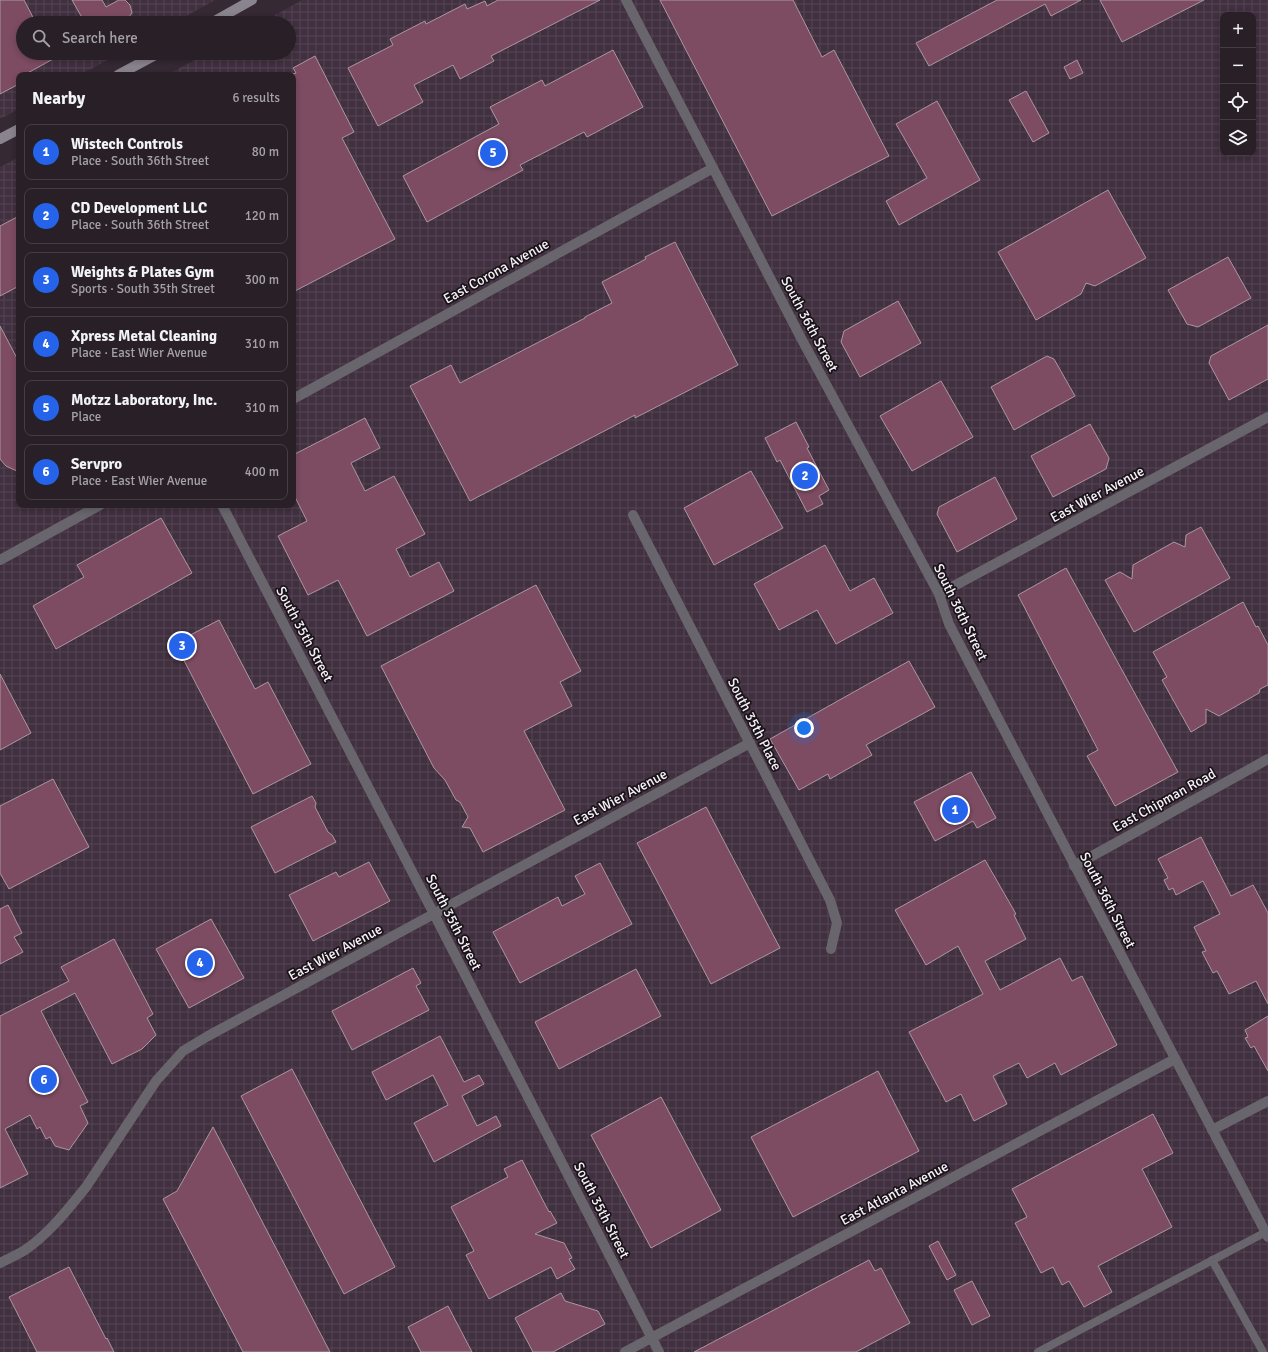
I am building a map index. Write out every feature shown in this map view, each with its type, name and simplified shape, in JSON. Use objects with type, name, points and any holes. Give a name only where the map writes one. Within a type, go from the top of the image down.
[{"type":"main road","points":[[223,16],[252,0]]},
{"type":"main road","points":[[124,72],[146,60]]},
{"type":"main road","points":[[0,139],[16,131]]},
{"type":"street","name":"South 36th Street","points":[[626,0],[801,338],[939,594],[949,624],[1267,1235]]},
{"type":"street","name":"East Corona Avenue","points":[[296,397],[713,168]]},
{"type":"street","name":"East Wier Avenue","points":[[939,594],[1268,418]]},
{"type":"street","points":[[0,560],[95,508]]},
{"type":"street","name":"South 35th Street","points":[[224,508],[659,1352]]},
{"type":"street","name":"South 35th Place","points":[[633,515],[830,900],[836,923],[831,949]]},
{"type":"street","name":"East Wier Avenue","points":[[0,1263],[26,1249],[50,1229],[76,1200],[156,1081],[184,1051],[222,1028],[750,743]]},
{"type":"street","name":"East Chipman Road","points":[[1074,866],[1268,759]]},
{"type":"street","name":"East Atlanta Avenue","points":[[626,1352],[1175,1058]]},
{"type":"street","points":[[1212,1130],[1268,1101]]},
{"type":"lane","points":[[1038,1352],[1212,1260],[1267,1235]]},
{"type":"lane","points":[[1212,1260],[1264,1352]]},
{"type":"shaded area","points":[[0,0],[215,0],[186,16],[16,16],[16,60],[107,60],[85,72],[16,72],[16,111],[0,119]]},
{"type":"shaded area","points":[[302,0],[1268,0],[1268,1352],[0,1352],[0,167],[16,159],[16,508],[296,508],[296,72],[172,72],[194,60],[296,60],[296,16],[273,16]]},
{"type":"building","points":[[0,0],[24,0],[32,16],[16,16],[16,60],[51,60],[29,72],[16,72],[16,86],[0,94]]},
{"type":"building","points":[[72,0],[102,0],[106,7],[119,0],[125,0],[130,5],[132,13],[130,16],[81,16]]},
{"type":"building","points":[[498,0],[600,0],[491,56],[494,61],[460,79],[453,65],[414,85],[423,102],[378,126],[348,68],[393,45],[390,39],[425,21],[426,24],[465,4],[467,9],[485,1],[487,6]]},
{"type":"building","points":[[660,0],[793,0],[822,57],[834,50],[889,156],[772,216]]},
{"type":"building","points":[[997,0],[1081,0],[1051,16],[1045,4],[929,66],[916,43]]},
{"type":"building","points":[[1100,0],[1204,0],[1122,42]]},
{"type":"building","points":[[613,50],[643,107],[587,137],[584,132],[520,165],[523,170],[427,222],[403,176],[499,124],[490,107],[542,80],[545,86]]},
{"type":"building","points":[[315,56],[354,132],[342,138],[395,239],[296,290],[296,72],[293,68]]},
{"type":"building","points":[[1077,60],[1083,73],[1070,79],[1064,67]]},
{"type":"building","points":[[1026,91],[1049,133],[1033,142],[1009,100]]},
{"type":"building","points":[[937,101],[980,180],[899,225],[886,201],[927,178],[896,124]]},
{"type":"building","points":[[1108,190],[1146,258],[1095,286],[1086,283],[1081,294],[1036,320],[998,252]]},
{"type":"building","points":[[16,218],[16,288],[0,296],[0,226]]},
{"type":"building","points":[[675,242],[738,365],[635,418],[635,415],[470,501],[410,386],[451,365],[460,383],[585,318],[612,303],[602,282],[646,259],[645,257]]},
{"type":"building","points":[[1228,257],[1251,298],[1198,327],[1187,324],[1168,290]]},
{"type":"building","points":[[898,301],[921,343],[860,377],[841,342],[844,331]]},
{"type":"building","points":[[1268,325],[1268,379],[1229,400],[1209,363],[1211,356]]},
{"type":"building","points":[[0,326],[16,356],[16,471],[6,466],[0,459]]},
{"type":"building","points":[[1047,356],[1054,359],[1075,396],[1014,430],[991,387]]},
{"type":"building","points":[[941,381],[973,437],[912,471],[880,416]]},
{"type":"building","points":[[365,418],[380,448],[351,463],[365,491],[394,476],[425,534],[396,549],[410,577],[439,562],[454,591],[367,636],[338,580],[308,595],[278,536],[307,521],[296,499],[296,453]]},
{"type":"building","points":[[796,422],[809,447],[807,448],[829,490],[819,496],[823,504],[807,512],[780,460],[777,462],[765,438]]},
{"type":"building","points":[[1090,424],[1109,458],[1106,469],[1053,497],[1031,456]]},
{"type":"building","points":[[751,471],[783,528],[714,565],[684,508]]},
{"type":"building","points":[[995,477],[1017,519],[957,552],[937,514],[939,507]]},
{"type":"building","points":[[161,518],[192,573],[56,649],[33,606],[84,577],[77,565]]},
{"type":"building","points":[[1201,527],[1230,578],[1134,632],[1105,580],[1120,572],[1132,579],[1133,565],[1174,542],[1185,547],[1186,535]]},
{"type":"building","points":[[825,545],[850,591],[874,578],[893,613],[836,644],[817,610],[779,630],[754,584]]},
{"type":"building","points":[[1066,568],[1178,772],[1115,806],[1087,756],[1098,750],[1018,595]]},
{"type":"building","points":[[536,585],[581,671],[560,682],[572,706],[524,731],[565,810],[483,852],[470,828],[462,827],[468,817],[460,802],[456,800],[445,780],[434,768],[381,666]]},
{"type":"building","points":[[1243,602],[1256,627],[1258,626],[1268,645],[1268,685],[1260,689],[1259,693],[1219,716],[1206,709],[1206,723],[1191,732],[1162,680],[1167,677],[1153,652]]},
{"type":"building","points":[[219,620],[255,689],[268,682],[311,764],[253,794],[175,643]]},
{"type":"building","points":[[909,661],[935,707],[866,745],[872,755],[830,779],[828,774],[799,790],[770,739]]},
{"type":"building","points":[[0,674],[31,733],[0,750]]},
{"type":"building","points":[[971,772],[996,818],[977,828],[973,821],[935,841],[914,802]]},
{"type":"building","points":[[53,779],[89,847],[9,889],[0,873],[0,806]]},
{"type":"building","points":[[312,796],[316,803],[315,807],[328,832],[332,835],[336,842],[275,873],[251,827]]},
{"type":"building","points":[[706,807],[780,948],[711,984],[637,843]]},
{"type":"building","points":[[1201,837],[1231,896],[1253,885],[1268,913],[1268,1004],[1256,981],[1229,994],[1217,971],[1213,973],[1202,952],[1206,951],[1194,927],[1220,914],[1203,881],[1176,895],[1173,888],[1169,890],[1164,880],[1168,878],[1158,859]]},
{"type":"building","points":[[985,860],[1016,914],[1014,915],[1026,939],[985,961],[1000,990],[1060,958],[1072,981],[1082,976],[1117,1045],[1061,1075],[1055,1063],[1027,1078],[1019,1063],[993,1076],[1007,1104],[974,1121],[961,1094],[946,1102],[909,1032],[983,994],[958,946],[926,965],[895,910]]},
{"type":"building","points":[[369,862],[390,901],[313,941],[289,895],[336,872],[339,877]]},
{"type":"building","points":[[600,863],[632,924],[520,983],[493,932],[558,897],[562,906],[585,894],[575,876]]},
{"type":"building","points":[[8,905],[22,933],[14,937],[23,952],[0,964],[0,909]]},
{"type":"building","points":[[211,919],[244,978],[189,1008],[156,949]]},
{"type":"building","points":[[114,939],[153,1014],[147,1018],[156,1035],[142,1049],[112,1064],[75,993],[41,1011],[88,1102],[80,1106],[88,1123],[69,1150],[55,1146],[50,1137],[46,1139],[40,1127],[37,1129],[30,1115],[5,1129],[28,1174],[0,1188],[0,1016],[69,981],[61,967]]},
{"type":"building","points":[[413,968],[421,983],[416,986],[429,1010],[352,1050],[332,1011]]},
{"type":"building","points":[[636,969],[661,1016],[559,1069],[535,1022]]},
{"type":"building","points":[[1268,1016],[1268,1071],[1254,1046],[1251,1048],[1245,1038],[1248,1037],[1245,1030]]},
{"type":"building","points":[[440,1036],[464,1082],[479,1075],[484,1084],[462,1096],[477,1126],[496,1116],[501,1126],[434,1162],[414,1123],[448,1105],[433,1075],[386,1100],[372,1072]]},
{"type":"building","points":[[292,1069],[395,1267],[344,1294],[241,1096]]},
{"type":"building","points":[[878,1071],[919,1151],[793,1217],[751,1137]]},
{"type":"building","points":[[661,1097],[721,1210],[651,1248],[591,1135]]},
{"type":"building","points":[[1153,1114],[1173,1153],[1142,1169],[1172,1227],[1098,1266],[1112,1292],[1084,1307],[1069,1281],[1062,1285],[1053,1267],[1041,1273],[1015,1223],[1027,1217],[1012,1189]]},
{"type":"building","points":[[213,1127],[330,1352],[243,1352],[163,1199],[177,1191]]},
{"type":"building","points":[[522,1160],[549,1212],[550,1211],[557,1223],[535,1234],[564,1243],[572,1258],[569,1259],[575,1269],[557,1279],[551,1267],[489,1299],[466,1255],[474,1251],[451,1207],[508,1177],[504,1169]]},
{"type":"building","points":[[938,1241],[956,1275],[947,1280],[929,1246]]},
{"type":"building","points":[[869,1260],[875,1271],[881,1268],[910,1323],[856,1352],[694,1352]]},
{"type":"building","points":[[69,1267],[114,1352],[37,1352],[9,1297]]},
{"type":"building","points":[[972,1281],[990,1316],[972,1325],[954,1290]]},
{"type":"building","points":[[561,1293],[565,1301],[598,1311],[605,1324],[553,1352],[533,1352],[515,1318]]},
{"type":"building","points":[[448,1306],[472,1352],[421,1352],[408,1327]]},
{"type":"place","name":"Motzz Laboratory, Inc.","points":[[493,153]]},
{"type":"place","name":"CD Development LLC","points":[[805,476]]},
{"type":"place","name":"Weights & Plates Gym","points":[[182,646]]},
{"type":"place","name":"Wistech Controls","points":[[955,810]]},
{"type":"place","name":"Xpress Metal Cleaning","points":[[200,963]]},
{"type":"place","name":"Servpro","points":[[44,1080]]}]
